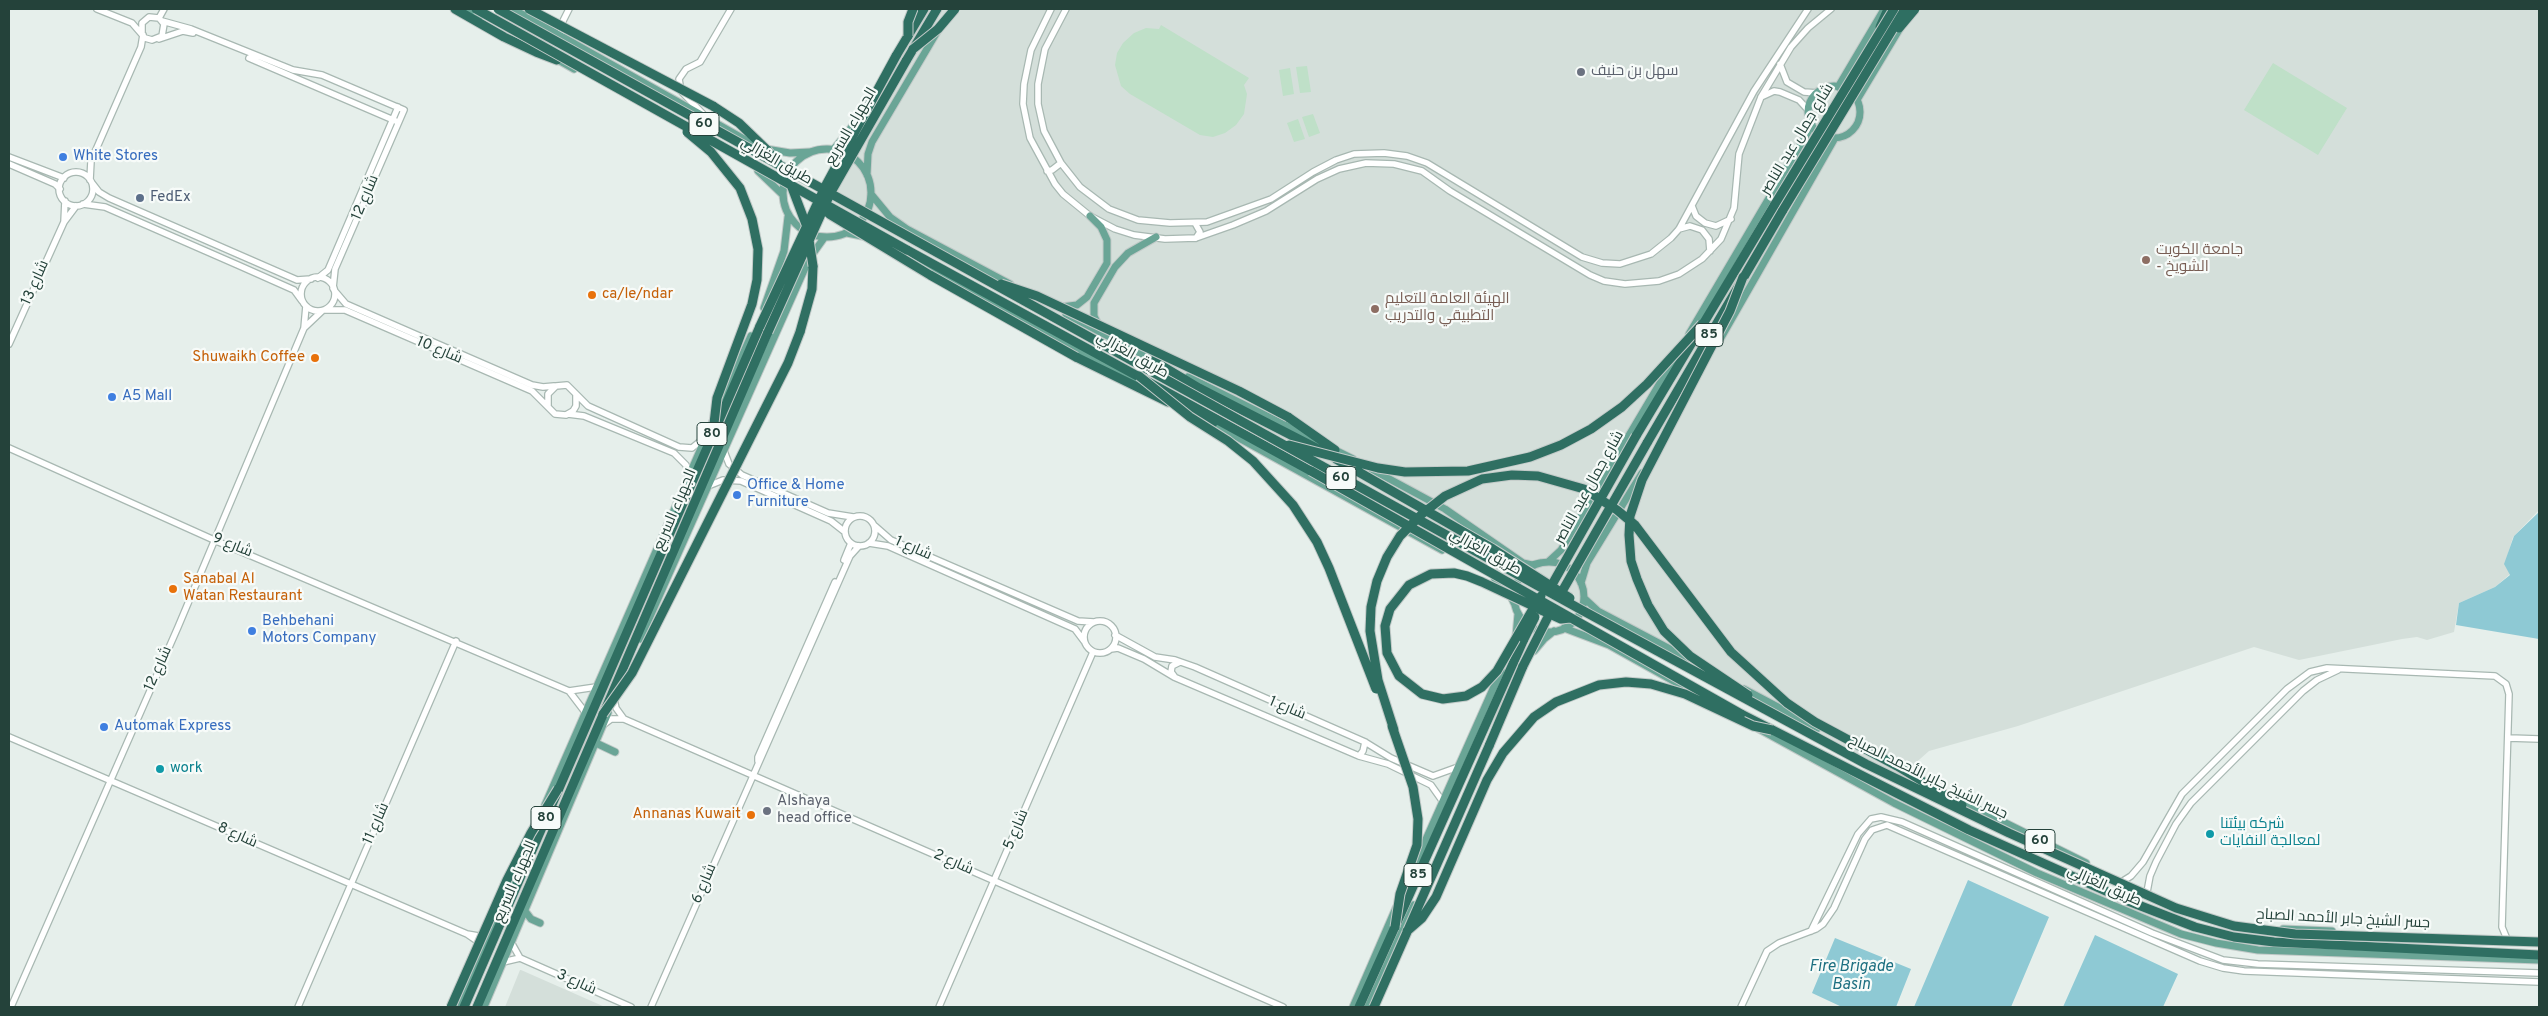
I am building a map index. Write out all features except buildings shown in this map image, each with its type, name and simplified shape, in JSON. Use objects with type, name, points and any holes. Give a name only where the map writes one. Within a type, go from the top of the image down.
[{"type":"highway","points":[[455,9],[504,37],[558,60]]},
{"type":"highway","name":"طريق الغزالي","points":[[476,9],[795,188],[1139,376],[1772,730]]},
{"type":"highway","name":"طريق الغزالي","points":[[498,9],[1276,442],[1773,714]]},
{"type":"highway","points":[[529,9],[704,100],[739,122],[767,150],[792,187],[807,227],[812,253],[812,289],[807,312],[788,363],[632,673],[603,714]]},
{"type":"highway","points":[[908,36],[908,22],[913,9]]},
{"type":"highway","name":"الجهراء السريع","points":[[464,1007],[712,432],[812,211],[853,133],[924,9]]},
{"type":"highway","name":"الجهراء السريع","points":[[477,1007],[818,219],[860,139],[938,9]]},
{"type":"highway","points":[[913,49],[938,28],[953,9]]},
{"type":"highway","points":[[1876,47],[1886,9]]},
{"type":"highway","name":"شارع جمال عبد الناصر","points":[[1374,1007],[1527,659],[1601,521],[1876,47],[1894,9]]},
{"type":"highway","name":"شارع جمال عبد الناصر","points":[[1359,1007],[1477,742],[1547,593],[1702,324],[1876,47],[1905,9]]},
{"type":"highway","points":[[1876,47],[1913,9]]},
{"type":"highway","points":[[672,118],[711,152],[740,188],[752,219],[758,249],[757,280],[752,304],[717,398],[712,432]]},
{"type":"highway","points":[[795,188],[810,203],[1076,357],[1213,423]]},
{"type":"highway","points":[[1743,277],[1730,311],[1642,480],[1630,516],[1629,534],[1631,561],[1637,579],[1648,605],[1664,631],[1690,656],[1766,706],[1773,714]]},
{"type":"highway","points":[[988,281],[1037,296],[1240,391],[1288,417],[1335,450]]},
{"type":"highway","points":[[1276,442],[1378,468],[1405,472],[1468,471],[1514,462],[1561,445],[1622,407],[1647,384],[1702,324]]},
{"type":"highway","points":[[1149,358],[1199,388],[1357,470],[1552,586],[1569,597],[1578,608]]},
{"type":"highway","points":[[1139,376],[1190,417],[1228,441],[1253,461],[1293,505],[1317,542],[1329,568],[1353,633],[1394,730]]},
{"type":"highway","points":[[1395,927],[1400,894],[1417,845],[1418,819],[1413,787],[1378,680],[1370,631],[1371,607],[1376,581],[1387,557],[1400,536],[1422,514],[1446,496],[1482,479],[1512,475],[1538,476],[1560,481],[1592,493],[1618,510],[1635,525],[1731,652],[1787,704],[1815,722],[1898,766],[1968,808],[1984,821]]},
{"type":"highway","points":[[1547,593],[1537,602],[1534,607],[1518,636],[1496,671],[1474,692],[1451,699],[1422,694],[1399,676],[1390,661],[1384,634],[1390,609],[1409,585],[1431,574],[1454,573],[1467,576],[1531,604],[1537,608],[1561,619],[1570,618]]},
{"type":"highway","points":[[1407,931],[1422,918],[1436,898],[1495,764],[1526,726],[1556,702],[1599,685],[1626,682],[1651,684],[1685,694],[1753,726],[1772,730]]},
{"type":"highway","name":"جسر الشيخ جابر الأحمد الصباح","points":[[1773,714],[1866,764],[1984,821],[2176,908],[2234,926],[2295,934],[2539,943]]},
{"type":"highway","name":"جسر الشيخ جابر الأحمد الصباح","points":[[1772,730],[1969,830],[2128,901],[2194,927],[2234,937],[2274,942],[2539,955]]},
{"type":"highway","points":[[451,1007],[507,880],[531,833],[558,789]]},
{"type":"main road","name":"طريق الغزالي","points":[[468,9],[761,172],[782,194]]},
{"type":"main road","name":"طريق الغزالي","points":[[513,9],[703,114],[760,148],[790,153],[810,152]]},
{"type":"main road","name":"الجهراء السريع","points":[[834,150],[851,128],[919,9]]},
{"type":"main road","name":"الجهراء السريع","points":[[867,175],[868,154],[872,142],[953,9]]},
{"type":"main road","points":[[1838,87],[1886,9]]},
{"type":"main road","points":[[1857,100],[1913,9]]},
{"type":"main road","points":[[1831,87],[1838,87],[1846,89],[1857,100],[1860,112],[1857,125],[1848,134],[1835,138],[1822,135],[1812,125],[1809,111],[1813,98],[1818,93],[1831,87]]},
{"type":"main road","points":[[1548,562],[1561,550],[1806,139],[1812,125]]},
{"type":"main road","points":[[1368,1007],[1530,658],[1540,643],[1554,632],[1564,628],[1578,616],[1584,598],[1581,583],[1586,563],[1697,382],[1835,138]]},
{"type":"main road","points":[[834,150],[851,156],[867,175],[871,194],[868,209],[862,220],[847,233],[824,238],[800,230],[788,217],[782,194],[784,181],[790,168],[799,159],[810,152],[834,150]]},
{"type":"main road","name":"طريق الغزالي","points":[[871,194],[890,217],[907,229],[1111,339],[1335,450],[1445,509],[1523,563],[1532,565],[1540,563]]},
{"type":"main road","points":[[1049,304],[1066,307],[1077,304],[1087,297],[1106,263],[1107,240],[1101,227],[1090,216]]},
{"type":"main road","name":"الجهراء السريع","points":[[458,1007],[704,438],[773,286],[784,251],[788,217]]},
{"type":"main road","name":"طريق الغزالي","points":[[847,233],[880,241],[1213,423],[1501,583],[1509,592],[1514,602]]},
{"type":"main road","points":[[1111,339],[1099,326],[1094,316],[1094,303],[1115,267],[1135,248],[1156,237]]},
{"type":"main road","name":"الجهراء السريع","points":[[484,1007],[614,698],[809,260],[824,238]]},
{"type":"main road","points":[[1353,1007],[1514,644],[1517,633],[1518,614],[1514,602],[1514,590],[1520,578],[1528,569],[1540,563],[1548,562],[1571,570],[1581,583]]},
{"type":"main road","name":"طريق الغزالي","points":[[1584,598],[1598,611],[1850,746],[2123,881],[2193,910],[2225,919],[2279,928],[2490,938],[2539,943]]},
{"type":"main road","points":[[1518,614],[1533,628],[1554,632]]},
{"type":"main road","name":"طريق الغزالي","points":[[1564,628],[1610,645],[1894,803],[2037,873],[2181,934],[2216,943],[2258,950],[2539,960]]},
{"type":"main road","points":[[596,743],[615,752]]},
{"type":"main road","points":[[525,911],[531,919],[540,923]]},
{"type":"street","points":[[97,9],[132,22],[144,21],[149,17],[160,19],[293,70],[322,75],[315,86]]},
{"type":"street","points":[[160,19],[164,9]]},
{"type":"street","points":[[562,36],[560,27],[569,9]]},
{"type":"street","points":[[703,114],[678,86],[684,71],[700,62],[731,9]]},
{"type":"street","points":[[1051,9],[1032,49],[1024,84],[1023,104],[1030,138],[1047,171],[1063,194],[1090,216],[1115,229],[1134,235],[1196,238],[1266,211],[1317,179],[1339,168],[1366,164],[1394,164],[1422,171],[1450,191],[1604,281],[1624,284],[1659,281],[1679,274],[1710,251],[1721,239],[1734,208],[1739,154],[1761,97],[1780,64],[1808,28],[1831,9]]},
{"type":"street","points":[[1066,9],[1061,15],[1044,53],[1038,84],[1038,104],[1044,131],[1061,163],[1080,186],[1109,208],[1138,220],[1170,223],[1207,222],[1271,199],[1313,172],[1336,160],[1354,154],[1384,152],[1408,156],[1428,163],[1574,254],[1592,261],[1620,264],[1641,259],[1662,246],[1678,229],[1754,91],[1808,9]]},
{"type":"street","points":[[132,22],[148,40],[157,39],[165,28],[160,19]]},
{"type":"street","points":[[80,205],[92,196],[92,161],[139,50],[144,21]]},
{"type":"street","points":[[139,50],[157,39],[174,33],[189,32],[396,121]]},
{"type":"street","points":[[1032,49],[1044,53]]},
{"type":"street","points":[[1780,64],[1788,82],[1804,92],[1818,93]]},
{"type":"street","name":"شارع 12","points":[[322,75],[401,109],[335,269],[334,289]]},
{"type":"street","points":[[1761,97],[1774,91],[1780,92],[1799,100],[1809,111]]},
{"type":"street","name":"شارع 12","points":[[314,278],[328,270],[396,121]]},
{"type":"street","points":[[9,157],[64,178]]},
{"type":"street","points":[[60,189],[64,178],[92,161]]},
{"type":"street","points":[[1047,171],[1052,170],[1061,163]]},
{"type":"street","points":[[9,164],[55,184],[60,189],[65,201],[80,205],[106,207],[294,290],[304,304],[316,311],[323,310],[334,300],[334,289],[327,280],[314,278],[297,280],[109,198],[99,192],[83,174],[76,172]]},
{"type":"street","name":"شارع 13","points":[[64,222],[65,201]]},
{"type":"street","name":"شارع 13","points":[[9,344],[64,222],[80,205]]},
{"type":"street","points":[[1692,206],[1696,216],[1710,225],[1721,225],[1731,219]]},
{"type":"street","points":[[1233,214],[1231,218],[1233,225]]},
{"type":"street","points":[[1195,223],[1200,232],[1196,238]]},
{"type":"street","points":[[1678,229],[1690,226],[1702,230],[1709,239],[1710,251]]},
{"type":"street","points":[[304,304],[302,291],[314,278]]},
{"type":"street","name":"شارع 10","points":[[334,289],[346,304],[532,391],[548,406]]},
{"type":"street","name":"شارع 12","points":[[11,1007],[178,627],[304,328],[304,304]]},
{"type":"street","name":"شارع 12","points":[[304,328],[323,310]]},
{"type":"street","name":"شارع 10","points":[[323,310],[345,310],[532,384],[543,387],[556,386]]},
{"type":"street","points":[[689,473],[686,465],[674,453],[584,416],[555,414],[548,406],[548,394],[556,386],[567,385],[588,406],[679,447],[692,448],[704,438]]},
{"type":"street","points":[[568,414],[576,406],[576,394]]},
{"type":"street","name":"شارع 9","points":[[9,448],[214,540],[456,641],[569,691]]},
{"type":"street","points":[[708,486],[723,480],[741,481],[831,521],[845,532],[851,544],[859,546],[869,544],[875,536],[875,526],[864,516],[854,517],[828,512],[742,475],[729,464],[724,451]]},
{"type":"street","points":[[845,532],[846,526],[854,517]]},
{"type":"street","name":"شارع 1","points":[[875,526],[890,540],[1078,621],[1094,622]]},
{"type":"street","name":"شارع 6","points":[[651,1007],[851,544]]},
{"type":"street","name":"شارع 1","points":[[869,544],[888,546],[1075,630],[1084,641]]},
{"type":"street","name":"شارع 6","points":[[758,761],[762,758],[850,556],[859,546]]},
{"type":"street","points":[[1094,622],[1109,624],[1115,635],[1111,649],[1102,653],[1093,652],[1084,641],[1086,630],[1094,622]]},
{"type":"street","name":"شارع 1","points":[[1115,635],[1154,657],[1182,662],[1365,742],[1391,758],[1433,776]]},
{"type":"street","name":"شارع 11","points":[[298,1007],[456,641]]},
{"type":"street","name":"شارع 1","points":[[1111,649],[1118,648],[1144,659],[1174,676],[1359,756],[1388,764],[1431,785],[1443,802]]},
{"type":"street","name":"شارع 5","points":[[939,1007],[995,882],[1093,652]]},
{"type":"street","points":[[1174,676],[1171,672],[1172,666],[1176,662],[1182,662]]},
{"type":"street","points":[[2123,881],[2138,869],[2173,806],[2193,783],[2269,707],[2310,672],[2321,668],[2495,676],[2508,688],[2509,738],[2502,927],[2507,939]]},
{"type":"street","points":[[2148,892],[2150,876],[2176,824],[2190,803],[2311,685],[2338,670]]},
{"type":"street","points":[[585,712],[569,691],[596,687]]},
{"type":"street","points":[[614,698],[616,708],[624,719]]},
{"type":"street","points":[[2269,707],[2278,716]]},
{"type":"street","points":[[603,725],[611,719],[624,719]]},
{"type":"street","name":"شارع 2","points":[[624,719],[1283,1007]]},
{"type":"street","name":"شارع 8","points":[[9,737],[350,886],[486,942]]},
{"type":"street","points":[[2509,738],[2539,739]]},
{"type":"street","points":[[1359,756],[1363,751],[1365,742]]},
{"type":"street","points":[[1431,785],[1436,780],[1433,776],[1458,767]]},
{"type":"street","points":[[2193,783],[2202,792]]},
{"type":"street","points":[[1811,931],[1858,834],[1871,819],[1881,817],[1902,822],[2186,947],[2217,958],[2244,963],[2539,973]]},
{"type":"street","points":[[1741,1007],[1767,951],[1823,924],[1834,908],[1864,839],[1872,830],[1887,825],[2200,961],[2223,968],[2244,971],[2539,982]]},
{"type":"street","points":[[2490,938],[2502,927]]},
{"type":"street","points":[[504,962],[520,958],[511,942]]},
{"type":"street","name":"شارع 3","points":[[520,958],[631,1007]]},
{"type":"street","points":[[2244,963],[2244,971]]},
{"type":"street","points":[[2494,972],[2494,980]]},
{"type":"shaded area","points":[[924,9],[2539,9],[2539,510],[2513,537],[2505,564],[2510,574],[2495,587],[2459,603],[2454,632],[2427,640],[2417,637],[2402,639],[2299,660],[2254,647],[2018,726],[1929,751],[1893,783],[1550,600],[1146,374],[824,198]]},
{"type":"shaded area","points":[[521,970],[605,1007],[505,1007]]},
{"type":"green space","points":[[1161,25],[1249,78],[1244,85],[1247,94],[1244,114],[1236,125],[1225,133],[1213,137],[1200,135],[1130,94],[1121,86],[1115,65],[1117,53],[1123,43],[1134,33],[1146,28],[1159,29]]},
{"type":"green space","points":[[2273,63],[2347,108],[2318,155],[2244,110]]},
{"type":"green space","points":[[1307,66],[1311,92],[1300,93],[1296,67]]},
{"type":"green space","points":[[1290,68],[1294,94],[1283,96],[1279,70]]},
{"type":"green space","points":[[1313,114],[1320,133],[1309,137],[1302,117]]},
{"type":"green space","points":[[1298,119],[1305,139],[1294,142],[1287,123]]},
{"type":"water","points":[[2539,512],[2539,639],[2456,625],[2459,603],[2495,587],[2510,575],[2504,564],[2514,536]]},
{"type":"water","points":[[1968,880],[2049,917],[2011,1007],[1914,1007]]},
{"type":"water","points":[[2095,935],[2178,974],[2163,1007],[2063,1007]]},
{"type":"water","name":"Fire Brigade Basin","points":[[1835,938],[1911,969],[1896,1007],[1842,1007],[1812,993]]},
{"type":"place","name":"سهل بن حنيف","points":[[1581,72]]},
{"type":"place","name":"White Stores","points":[[63,157]]},
{"type":"place","name":"FedEx","points":[[140,198]]},
{"type":"place","name":"جامعة الكويت - الشويخ","points":[[2146,260]]},
{"type":"place","name":"ca/le/ndar","points":[[592,295]]},
{"type":"place","name":"الهيئة العامة للتعليم التطبيقي والتدريب","points":[[1375,309]]},
{"type":"place","name":"Shuwaikh Coffee","points":[[315,358]]},
{"type":"place","name":"A5 Mall","points":[[112,397]]},
{"type":"place","name":"Office & Home Furniture","points":[[737,495]]},
{"type":"place","name":"Sanabal Al Watan Restaurant","points":[[173,589]]},
{"type":"place","name":"Behbehani Motors Company","points":[[252,631]]},
{"type":"place","name":"Automak Express","points":[[104,727]]},
{"type":"place","name":"work","points":[[160,769]]},
{"type":"place","name":"Alshaya head office","points":[[767,811]]},
{"type":"place","name":"Annanas Kuwait","points":[[751,815]]},
{"type":"place","name":"شركه بيئتنا لمعالجة النفايات","points":[[2210,834]]}]
